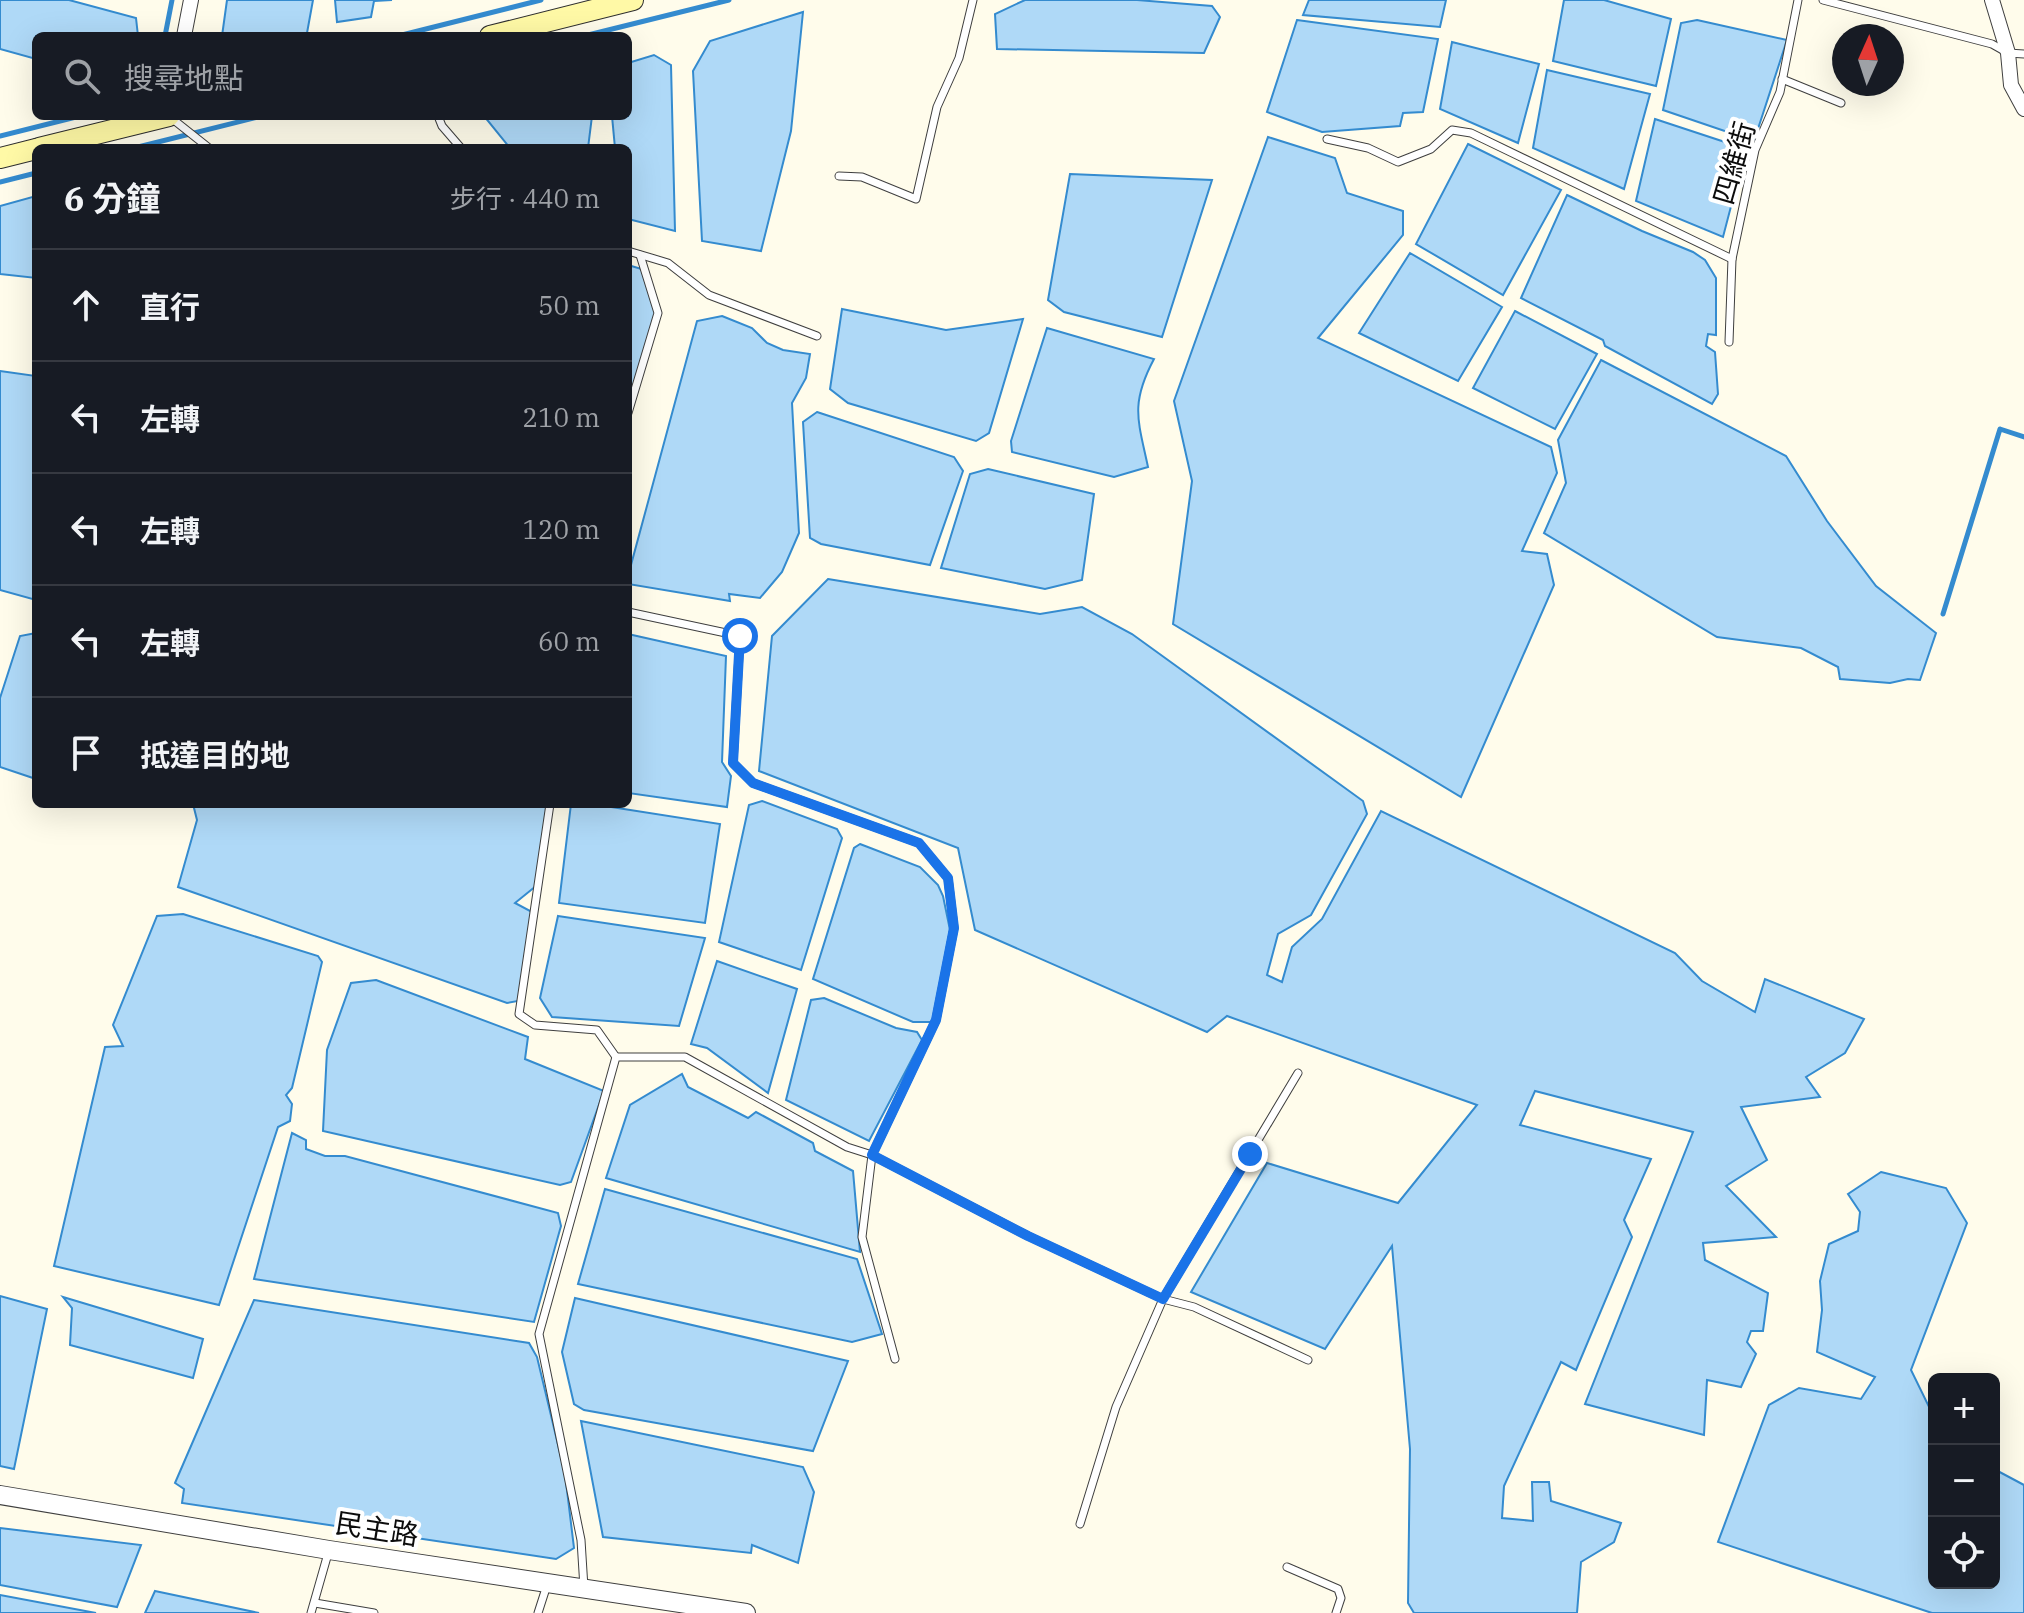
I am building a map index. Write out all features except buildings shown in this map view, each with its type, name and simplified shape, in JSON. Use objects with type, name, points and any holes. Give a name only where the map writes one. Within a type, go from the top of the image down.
[{"type":"main road","points":[[506,32],[633,0]]},
{"type":"main road","points":[[54,144],[153,120]]},
{"type":"main road","points":[[0,158],[32,150]]},
{"type":"street","points":[[185,32],[191,0]]},
{"type":"street","points":[[1992,0],[2008,53],[2011,85],[2024,109]]},
{"type":"street","name":"民主路","points":[[0,1495],[329,1550],[746,1613]]},
{"type":"lane","points":[[839,176],[862,177],[916,199],[937,107],[959,58],[973,0]]},
{"type":"lane","name":"四維街","points":[[1729,342],[1732,259],[1755,150],[1780,92],[1798,0]]},
{"type":"lane","points":[[1823,0],[1992,44],[2008,53],[2024,54]]},
{"type":"lane","points":[[1782,79],[1841,103]]},
{"type":"lane","points":[[174,120],[204,144]]},
{"type":"lane","points":[[440,120],[458,144]]},
{"type":"lane","points":[[1327,139],[1368,148],[1398,162],[1431,149],[1452,130],[1471,133],[1732,259]]},
{"type":"lane","points":[[632,252],[668,263],[709,295],[817,336]]},
{"type":"lane","points":[[632,400],[658,313],[640,255]]},
{"type":"lane","points":[[632,613],[740,636],[733,763],[753,783],[919,843],[948,878],[954,928],[936,1020],[872,1155],[862,1237],[895,1359]]},
{"type":"lane","points":[[549,808],[519,1014],[535,1025],[597,1030],[616,1057]]},
{"type":"lane","points":[[616,1057],[685,1057],[847,1147],[872,1155],[1028,1236],[1163,1299],[1194,1307],[1308,1360]]},
{"type":"lane","points":[[584,1589],[581,1540],[539,1334],[616,1057]]},
{"type":"lane","points":[[1080,1524],[1116,1407],[1163,1299],[1298,1073]]},
{"type":"lane","points":[[311,1613],[329,1550]]},
{"type":"lane","points":[[1287,1567],[1338,1589],[1341,1598],[1336,1613]]},
{"type":"lane","points":[[538,1613],[548,1583]]},
{"type":"lane","points":[[315,1603],[374,1613]]},
{"type":"water","points":[[0,0],[69,0],[136,18],[138,32],[32,32],[32,58],[0,49]]},
{"type":"water","points":[[227,0],[313,0],[307,32],[223,32]]},
{"type":"water","points":[[335,0],[392,0],[374,1],[371,17],[337,22]]},
{"type":"water","points":[[1025,0],[1137,0],[1212,6],[1220,17],[1204,53],[997,49],[995,14]]},
{"type":"water","points":[[1309,0],[1446,0],[1440,27],[1303,15]]},
{"type":"water","points":[[1564,0],[1604,0],[1671,19],[1656,86],[1553,61]]},
{"type":"water","points":[[803,12],[791,131],[761,251],[702,241],[693,71],[710,41]]},
{"type":"water","points":[[1297,20],[1438,39],[1423,112],[1403,113],[1400,126],[1322,132],[1267,112]]},
{"type":"water","points":[[1697,20],[1787,40],[1754,141],[1663,110],[1681,23]]},
{"type":"water","points":[[1452,42],[1539,64],[1518,143],[1440,109]]},
{"type":"water","points":[[654,55],[671,65],[675,231],[632,220],[632,144],[615,144],[612,120],[632,120],[632,62]]},
{"type":"water","points":[[1547,70],[1650,94],[1624,189],[1533,148]]},
{"type":"water","points":[[1655,119],[1746,149],[1723,237],[1636,201]]},
{"type":"water","points":[[487,120],[592,120],[588,144],[507,144]]},
{"type":"water","points":[[1268,137],[1335,158],[1347,193],[1403,211],[1403,235],[1318,338],[1551,447],[1557,473],[1522,551],[1547,554],[1554,585],[1461,797],[1173,624],[1192,481],[1174,401]]},
{"type":"water","points":[[1468,144],[1561,190],[1503,295],[1416,244]]},
{"type":"water","points":[[1070,174],[1212,180],[1162,337],[1064,312],[1048,300]]},
{"type":"water","points":[[1567,195],[1705,260],[1716,278],[1716,335],[1708,334],[1706,346],[1715,352],[1718,394],[1712,404],[1605,346],[1603,340],[1521,298]]},
{"type":"water","points":[[32,197],[32,278],[0,274],[0,206]]},
{"type":"water","points":[[1410,253],[1502,307],[1458,381],[1359,333]]},
{"type":"water","points":[[632,266],[645,270],[659,311],[632,406]]},
{"type":"water","points":[[842,309],[946,330],[1023,319],[989,433],[976,441],[848,403],[830,389]]},
{"type":"water","points":[[1515,311],[1597,354],[1555,429],[1473,388]]},
{"type":"water","points":[[722,316],[752,328],[767,343],[783,350],[810,354],[806,378],[792,403],[799,533],[782,572],[760,598],[729,594],[730,601],[632,585],[632,561],[697,321]]},
{"type":"water","points":[[1047,328],[1154,359],[1142,388],[1138,412],[1148,467],[1114,477],[1012,452],[1011,441]]},
{"type":"water","points":[[1601,360],[1786,456],[1827,521],[1876,586],[1936,633],[1920,680],[1890,683],[1840,679],[1838,667],[1801,648],[1717,637],[1544,533],[1566,483],[1558,440]]},
{"type":"water","points":[[0,371],[32,375],[32,599],[0,590]]},
{"type":"water","points":[[817,412],[954,457],[963,471],[930,565],[821,544],[810,538],[803,422]]},
{"type":"water","points":[[988,469],[1094,494],[1082,580],[1045,589],[941,568],[970,474]]},
{"type":"water","points":[[828,579],[1040,614],[1082,607],[1132,634],[1363,801],[1367,814],[1311,915],[1278,934],[1267,975],[1282,982],[1292,947],[1322,919],[1381,811],[1675,953],[1702,981],[1755,1012],[1765,979],[1864,1019],[1845,1053],[1806,1077],[1820,1097],[1741,1107],[1767,1160],[1726,1186],[1776,1237],[1703,1243],[1705,1260],[1768,1293],[1763,1331],[1751,1331],[1747,1342],[1756,1354],[1741,1387],[1707,1380],[1704,1435],[1585,1404],[1693,1132],[1535,1091],[1520,1125],[1651,1159],[1624,1220],[1632,1237],[1576,1370],[1561,1362],[1504,1486],[1502,1518],[1533,1521],[1532,1482],[1549,1482],[1551,1501],[1621,1523],[1614,1542],[1581,1562],[1577,1613],[1414,1613],[1408,1603],[1410,1449],[1392,1246],[1325,1349],[1191,1292],[1267,1163],[1398,1203],[1477,1105],[1227,1016],[1207,1032],[975,930],[958,848],[759,771],[772,636]]},
{"type":"water","points":[[32,634],[32,778],[0,767],[0,698],[20,636]]},
{"type":"water","points":[[632,635],[726,656],[722,762],[731,776],[727,807],[632,794]]},
{"type":"water","points":[[762,801],[837,829],[842,838],[801,970],[719,942],[749,805]]},
{"type":"water","points":[[194,808],[547,808],[536,886],[515,903],[534,913],[518,1001],[507,1003],[178,887],[197,820]]},
{"type":"water","points":[[571,808],[618,808],[720,824],[705,923],[559,903]]},
{"type":"water","points":[[860,844],[920,867],[938,885],[943,896],[950,930],[933,1022],[913,1022],[813,979],[854,848]]},
{"type":"water","points":[[183,914],[318,956],[322,962],[292,1088],[286,1095],[292,1104],[290,1121],[278,1127],[219,1305],[54,1266],[105,1047],[123,1046],[113,1025],[157,916]]},
{"type":"water","points":[[558,916],[705,938],[679,1026],[552,1017],[540,998]]},
{"type":"water","points":[[717,961],[797,989],[768,1093],[707,1048],[691,1044]]},
{"type":"water","points":[[376,980],[528,1037],[525,1059],[604,1091],[571,1182],[560,1185],[323,1131],[327,1050],[351,983]]},
{"type":"water","points":[[824,998],[896,1028],[917,1032],[922,1040],[869,1141],[786,1100],[811,1000]]},
{"type":"water","points":[[682,1074],[688,1087],[748,1118],[756,1112],[813,1143],[815,1151],[853,1171],[860,1252],[606,1178],[630,1105]]},
{"type":"water","points":[[292,1133],[306,1140],[306,1149],[325,1156],[345,1156],[558,1213],[561,1226],[534,1322],[254,1279]]},
{"type":"water","points":[[1881,1172],[1946,1188],[1967,1223],[1911,1370],[1928,1405],[1928,1589],[2000,1589],[2000,1472],[2024,1485],[2024,1613],[1932,1613],[1718,1542],[1769,1405],[1799,1388],[1861,1399],[1875,1377],[1817,1352],[1822,1310],[1820,1281],[1829,1244],[1858,1231],[1860,1212],[1848,1194]]},
{"type":"water","points":[[605,1189],[857,1259],[882,1334],[852,1342],[578,1284]]},
{"type":"water","points":[[0,1296],[47,1309],[14,1469],[0,1466]]},
{"type":"water","points":[[63,1297],[203,1339],[193,1378],[70,1345],[72,1308]]},
{"type":"water","points":[[575,1298],[848,1361],[813,1451],[584,1410],[574,1404],[562,1352]]},
{"type":"water","points":[[254,1300],[529,1343],[537,1357],[565,1474],[574,1548],[556,1559],[182,1503],[184,1489],[175,1483]]},
{"type":"water","points":[[581,1421],[803,1467],[814,1492],[798,1563],[752,1545],[751,1553],[603,1537]]},
{"type":"water","points":[[0,1528],[141,1545],[117,1607],[0,1585]]},
{"type":"water","points":[[155,1591],[259,1613],[145,1613]]},
{"type":"water","points":[[0,1595],[96,1613],[0,1613]]},
{"type":"waterway","points":[[166,32],[172,0]]},
{"type":"waterway","points":[[414,32],[541,0]]},
{"type":"waterway","points":[[600,32],[729,0]]},
{"type":"waterway","points":[[0,136],[64,120]]},
{"type":"waterway","points":[[150,144],[246,120]]},
{"type":"waterway","points":[[0,182],[32,174]]},
{"type":"waterway","points":[[1943,614],[2000,429],[2024,437]]},
{"type":"route","points":[[740,636],[733,763],[753,783],[919,843],[948,878],[954,928],[936,1020],[872,1155],[1028,1236],[1163,1299],[1250,1154]]}]
